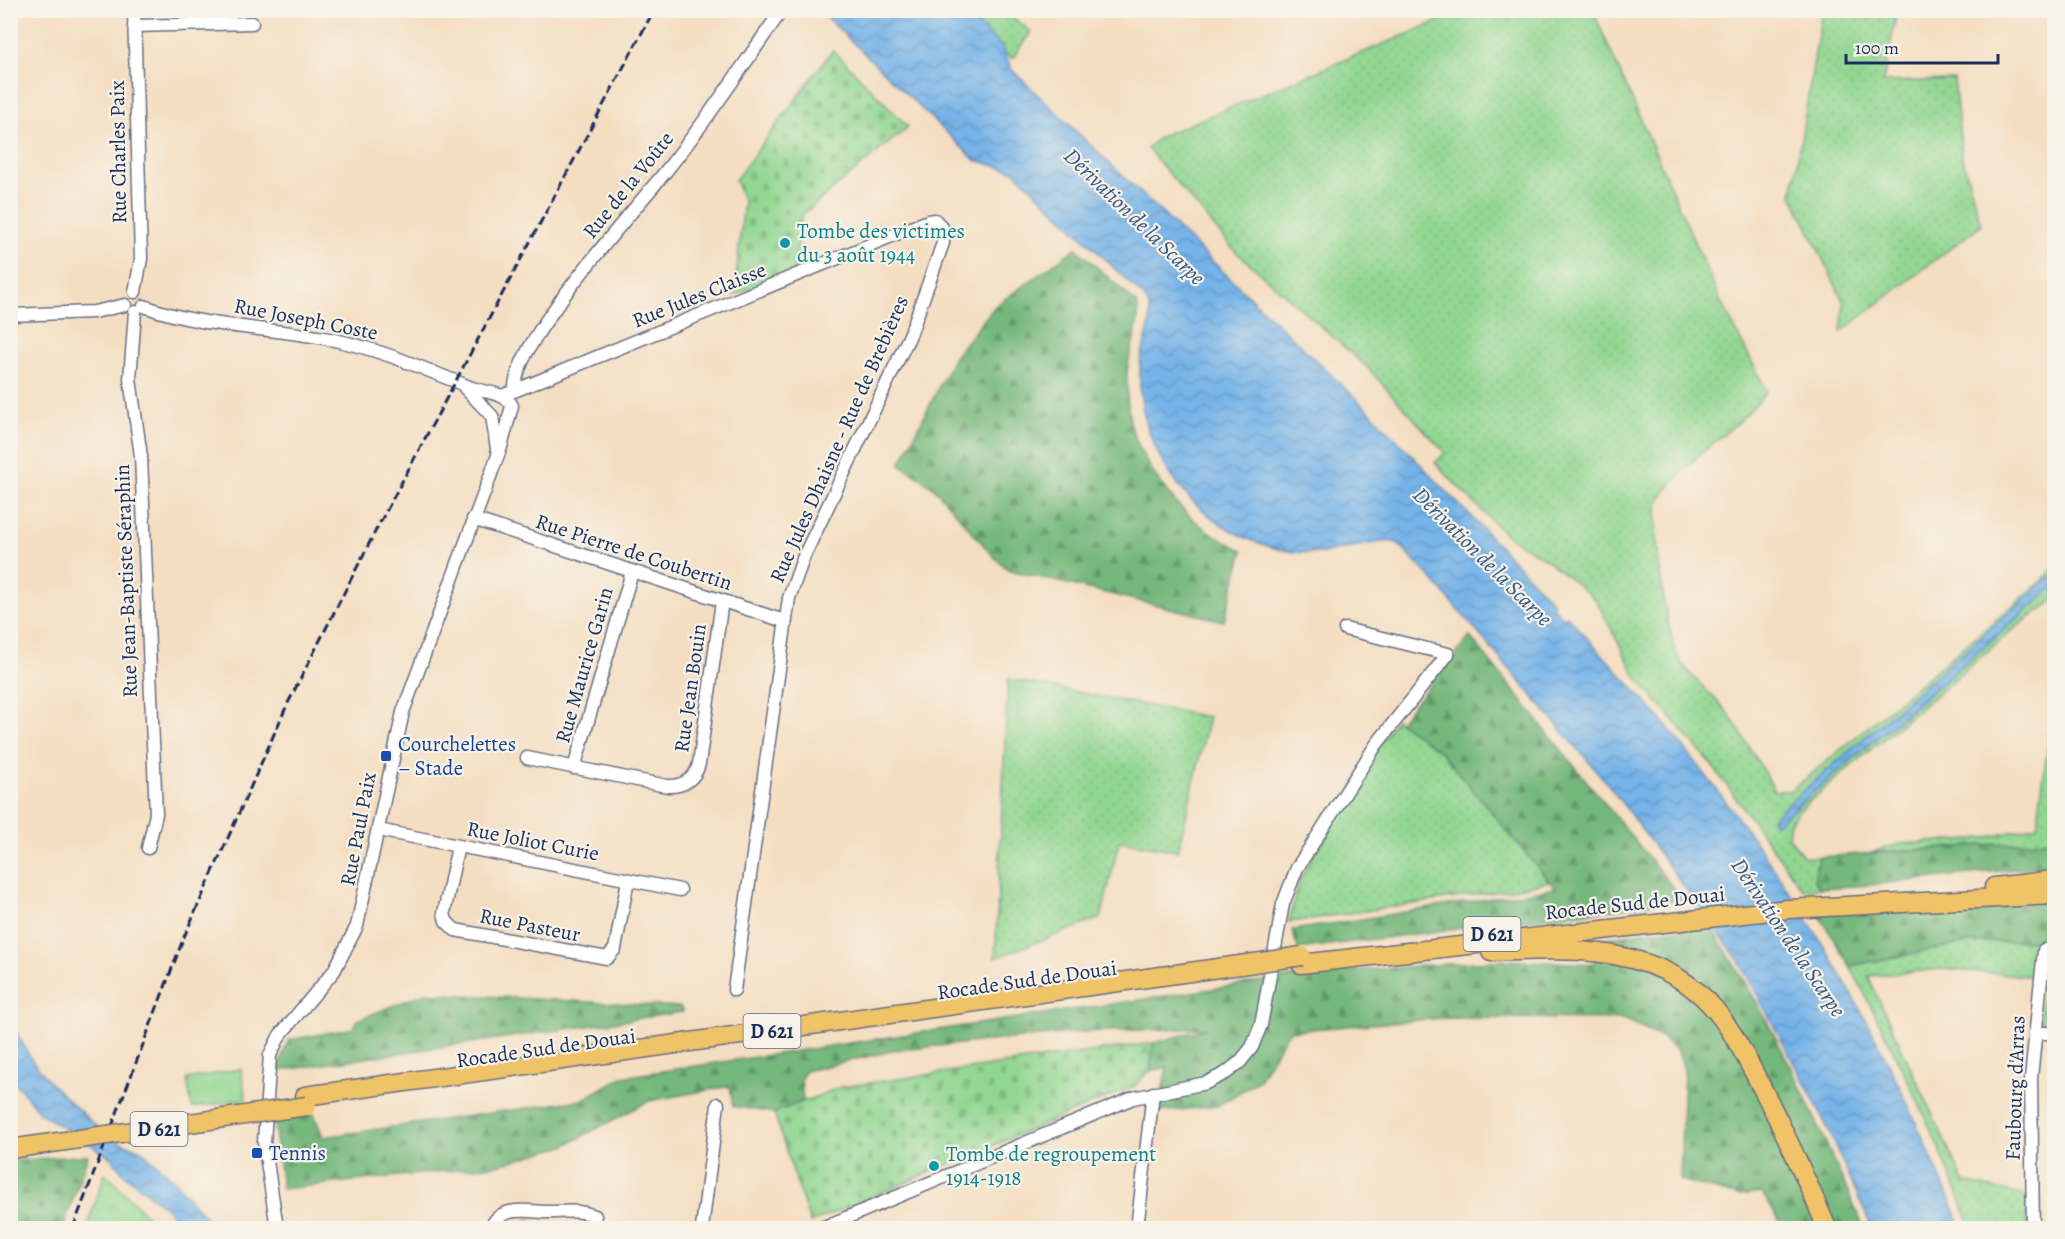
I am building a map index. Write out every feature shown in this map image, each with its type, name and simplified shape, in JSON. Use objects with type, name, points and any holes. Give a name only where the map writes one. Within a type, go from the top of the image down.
[{"type":"highway","points":[[1972,891],[2055,880]]},
{"type":"highway","name":"Rocade Sud de Douai","points":[[10,1138],[306,1101],[1301,960],[1685,914],[1972,891],[2055,888]]},
{"type":"highway","name":"Rocade Sud de Douai","points":[[1819,902],[2055,895]]},
{"type":"highway","name":"Rocade Sud de Douai","points":[[1301,960],[1351,958],[1685,914]]},
{"type":"highway","points":[[1351,958],[1568,951],[1629,958],[1675,977],[1708,1002],[1737,1043],[1787,1138],[1827,1228]]},
{"type":"highway","name":"Rocade Sud de Douai","points":[[10,1149],[306,1101]]},
{"type":"street","name":"Rue Charles Paix","points":[[134,10],[141,259],[135,292],[142,296],[135,308]]},
{"type":"street","name":"Rue de la Voûte","points":[[515,389],[516,377],[521,364],[557,306],[670,166],[782,10]]},
{"type":"street","points":[[134,26],[252,23]]},
{"type":"street","name":"Rue Jules Claisse","points":[[500,396],[928,221],[938,222],[943,229]]},
{"type":"street","name":"Rue Jules Dhaisne - Rue de Brebières","points":[[734,990],[784,621],[799,568],[910,335],[943,243],[943,229]]},
{"type":"street","name":"Rue Joseph Coste","points":[[10,315],[135,308],[184,318],[343,342],[410,361],[458,382],[500,396]]},
{"type":"street","name":"Rue Jean-Baptiste Séraphin","points":[[135,308],[130,379],[141,456],[156,814],[148,848]]},
{"type":"street","name":"Rue Joseph Coste","points":[[458,382],[490,413]]},
{"type":"street","name":"Rue Jules Claisse","points":[[511,412],[518,397],[533,384]]},
{"type":"street","points":[[500,396],[508,399],[511,412],[501,420],[490,413],[491,400],[500,396]]},
{"type":"street","name":"Rue Paul Paix","points":[[277,1228],[266,1159],[266,1089],[270,1055],[276,1040],[328,979],[349,943],[363,907],[395,744],[407,700],[511,412]]},
{"type":"street","name":"Rue Paul Paix","points":[[490,413],[497,439],[495,459]]},
{"type":"street","name":"Rue Pierre de Coubertin","points":[[473,519],[784,621]]},
{"type":"street","name":"Rue Maurice Garin","points":[[574,768],[632,572]]},
{"type":"street","name":"Rue Jean Bouin","points":[[574,768],[667,786],[677,786],[692,778],[699,764],[722,601]]},
{"type":"street","points":[[822,1228],[1133,1098],[1215,1079],[1233,1068],[1252,1047],[1264,1014],[1283,904],[1297,868],[1366,759],[1448,654],[1345,629]]},
{"type":"street","points":[[527,758],[574,768]]},
{"type":"street","name":"Rue Joliot Curie","points":[[378,830],[680,890]]},
{"type":"street","name":"Rue Pasteur","points":[[458,846],[444,913],[446,921],[455,930],[598,958],[610,956],[615,949],[628,880]]},
{"type":"street","name":"Faubourg d'Arras","points":[[2033,1228],[2030,1103],[2044,950]]},
{"type":"street","points":[[2035,1033],[2055,1034]]},
{"type":"street","points":[[1137,1228],[1153,1093]]},
{"type":"street","points":[[702,1228],[718,1104]]},
{"type":"street","points":[[491,1228],[495,1220],[503,1214],[532,1209],[546,1212],[579,1210],[595,1216]]},
{"type":"green space","points":[[962,11],[1005,11],[1031,32],[1012,59]]},
{"type":"green space","points":[[1463,11],[1593,11],[1721,302],[1767,391],[1742,419],[1672,483],[1661,498],[1657,528],[1660,575],[1668,623],[1677,655],[1728,713],[1775,791],[1789,791],[1808,777],[2042,581],[2054,567],[2054,580],[2051,577],[1771,819],[1775,825],[2054,587],[2054,600],[2014,629],[1799,810],[1790,823],[1788,836],[1804,857],[1819,857],[1814,880],[1820,888],[1803,890],[1711,764],[1637,678],[1596,600],[1547,560],[1507,536],[1435,463],[1445,453],[1366,366],[1234,250],[1147,148],[1161,136]]},
{"type":"green space","points":[[1822,11],[1897,11],[1883,82],[1954,80],[1962,157],[1981,225],[1841,332],[1844,303],[1792,195]]},
{"type":"green space","points":[[833,50],[908,127],[802,215],[794,271],[734,295],[744,201],[735,180]]},
{"type":"green space","points":[[1076,248],[1137,304],[1138,322],[1128,367],[1127,397],[1131,425],[1144,458],[1160,483],[1189,516],[1210,532],[1243,551],[1224,621],[1009,570],[994,557],[933,487],[900,464],[954,357],[995,306]]},
{"type":"green space","points":[[1470,637],[1683,900],[1298,949],[1292,930],[1555,888],[1441,752],[1399,722]]},
{"type":"green space","points":[[1008,679],[1209,717],[1178,851],[1119,841],[1101,918],[995,958]]},
{"type":"green space","points":[[2054,699],[2054,840],[1868,853],[1900,844],[1985,838],[2037,826]]},
{"type":"green space","points":[[1396,719],[1441,752],[1549,881],[1514,889],[1289,922],[1299,881],[1361,773]]},
{"type":"green space","points":[[2054,840],[2054,865],[1870,885],[1820,888],[1814,880],[1819,857]]},
{"type":"green space","points":[[2054,901],[2054,940],[1967,943],[1850,966],[1818,913]]},
{"type":"green space","points":[[1710,927],[1733,962],[1775,1036],[1864,1228],[1784,1228],[1762,1193],[1738,1196],[1680,1180],[1684,1069],[1678,1052],[1662,1037],[1624,1019],[1444,1018],[1289,1031],[1258,1081],[1217,1106],[1158,1112],[1167,1067],[1150,1071],[1153,1043],[1207,1028],[1080,1032],[896,1050],[805,1071],[801,1079],[803,1101],[774,1113],[733,1106],[730,1086],[649,1101],[564,1146],[498,1165],[282,1189],[274,1120],[314,1114],[323,1137],[582,1100],[622,1077],[1319,973],[1504,960],[1594,964],[1601,939],[1642,932]]},
{"type":"green space","points":[[2054,940],[2054,1026],[2040,1025],[2043,977],[1942,969],[1868,976],[1964,1182],[2026,1196],[2028,1228],[1971,1228],[1915,1096],[1850,966],[1967,943]]},
{"type":"green space","points":[[425,993],[680,1007],[683,1012],[276,1071],[289,1040],[354,1028],[357,1020]]},
{"type":"green space","points":[[1153,1043],[1150,1071],[1134,1086],[810,1223],[774,1113],[841,1087]]},
{"type":"green space","points":[[241,1069],[246,1099],[192,1108],[187,1079]]},
{"type":"green space","points":[[88,1155],[63,1228],[11,1228],[11,1161]]},
{"type":"green space","points":[[105,1173],[159,1228],[87,1228]]},
{"type":"water","name":"Dérivation de la Scarpe","points":[[820,11],[964,11],[1001,46],[1012,70],[1370,412],[1554,603],[1552,607],[1563,618],[1567,616],[1670,730],[1747,830],[1794,899],[1839,971],[1887,1061],[1962,1228],[1872,1228],[1819,1110],[1738,959],[1607,783],[1431,578],[1397,543],[1372,543],[1321,553],[1290,551],[1261,544],[1234,532],[1208,515],[1186,495],[1168,471],[1154,444],[1144,415],[1140,390],[1140,365],[1150,322],[1149,306],[1145,298],[1014,171],[975,160]]},
{"type":"water","points":[[2051,576],[2054,587],[1775,825],[1771,819]]},
{"type":"water","points":[[10,1021],[33,1062],[52,1085],[109,1138],[141,1150],[171,1177],[215,1228],[182,1228],[167,1209],[124,1174],[112,1158],[40,1113],[11,1078]]},
{"type":"railway","points":[[73,1228],[184,937],[287,705],[375,532],[654,10]]},
{"type":"place","name":"Tombe des victimes du 3 août 1944","points":[[785,243]]},
{"type":"place","name":"Courchelettes – Stade","points":[[386,756]]},
{"type":"place","name":"Tennis","points":[[257,1153]]},
{"type":"place","name":"Tombe de regroupement 1914-1918","points":[[934,1166]]}]
